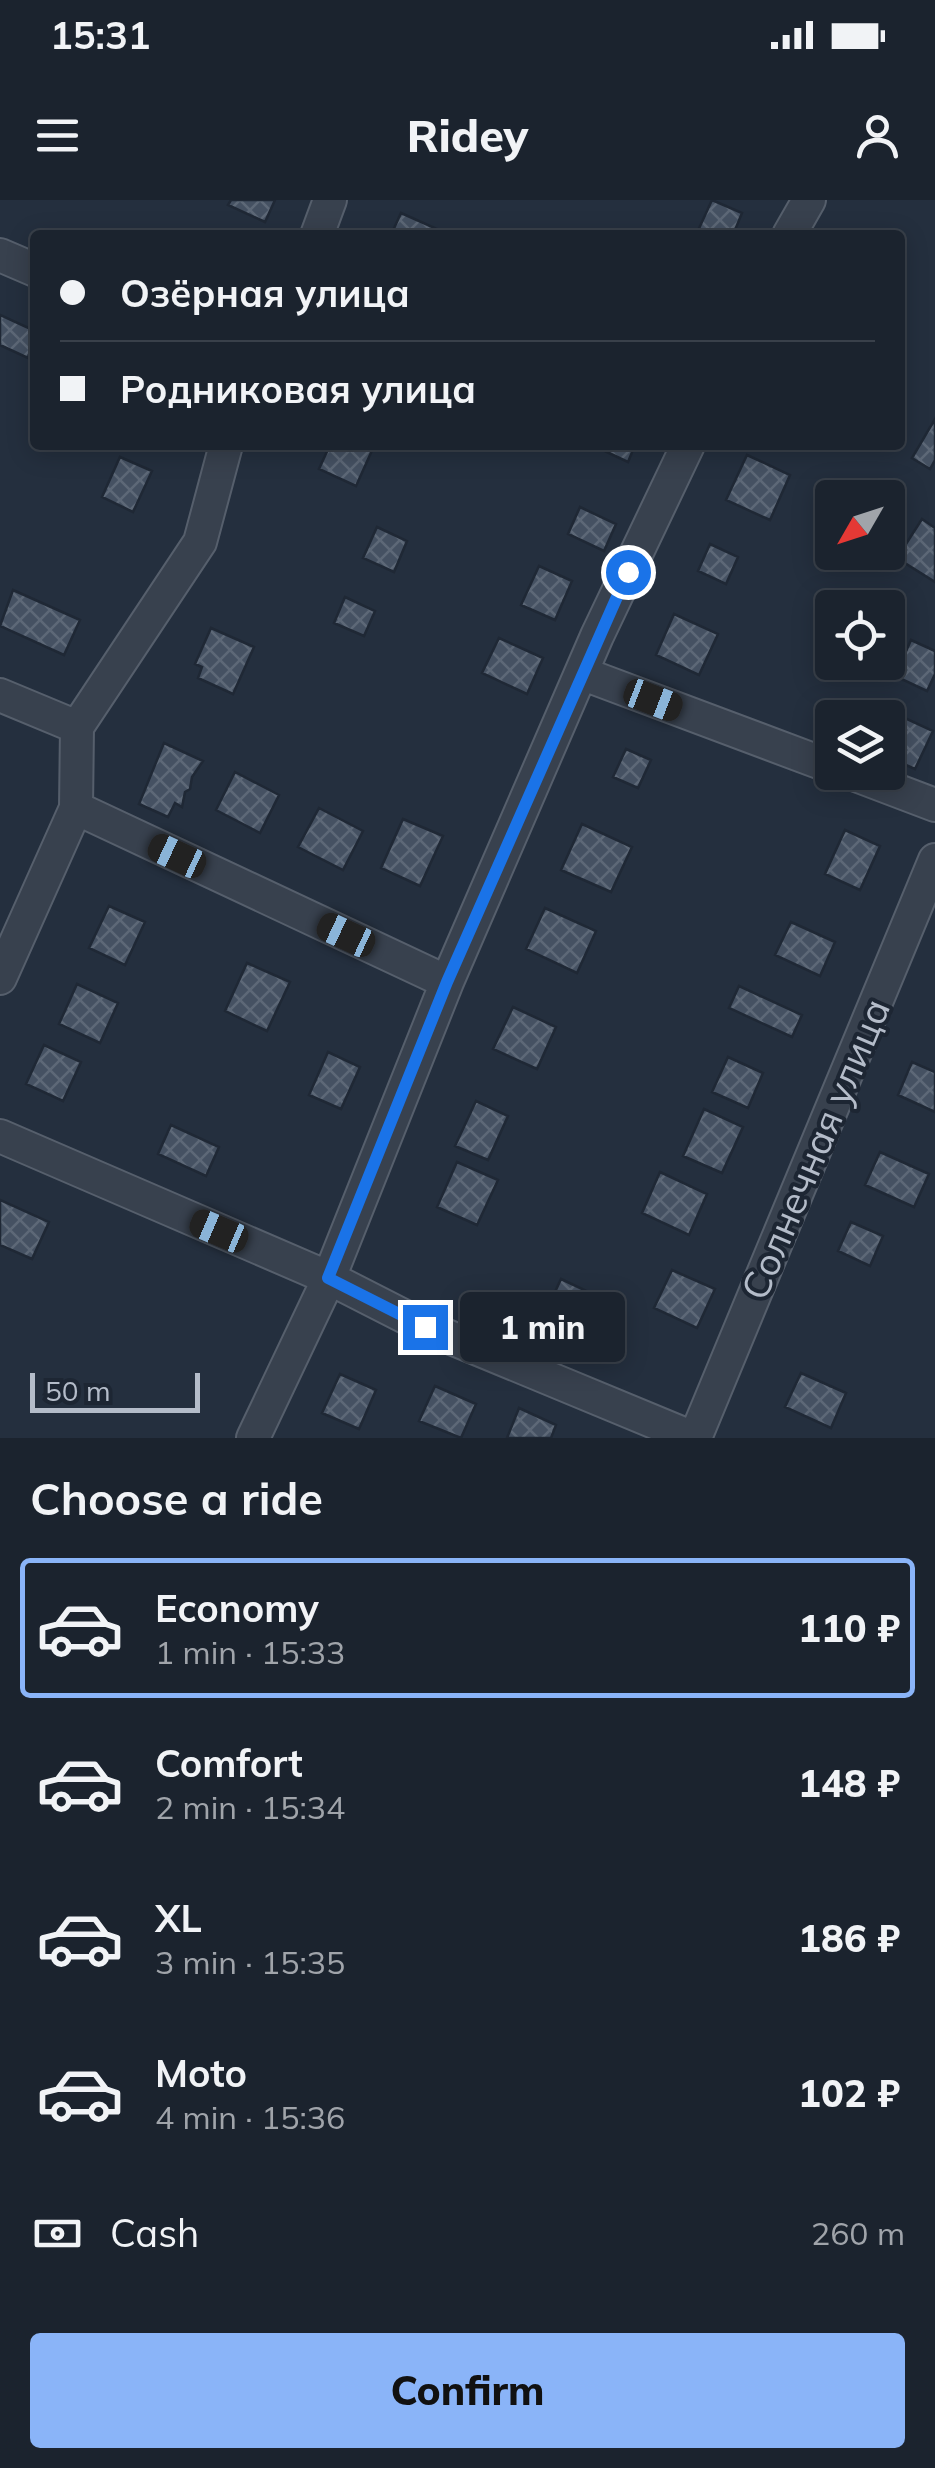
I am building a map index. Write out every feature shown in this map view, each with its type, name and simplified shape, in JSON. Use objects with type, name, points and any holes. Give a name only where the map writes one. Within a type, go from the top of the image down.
[{"type":"street","points":[[319,230],[330,200]]},
{"type":"street","points":[[792,230],[809,200]]},
{"type":"street","points":[[0,255],[30,268]]},
{"type":"street","points":[[0,978],[76,808],[77,727],[200,542],[225,450]]},
{"type":"street","points":[[253,1438],[328,1278],[447,982],[582,672],[686,450]]},
{"type":"street","points":[[582,672],[815,761]]},
{"type":"street","points":[[0,695],[77,727]]},
{"type":"street","points":[[895,790],[935,805]]},
{"type":"street","points":[[76,808],[447,982]]},
{"type":"street","name":"Солнечная улица","points":[[694,1438],[935,860]]},
{"type":"street","points":[[0,1136],[328,1278],[425,1327],[694,1438]]},
{"type":"building","points":[[231,200],[275,200],[265,222],[228,205]]},
{"type":"building","points":[[712,200],[742,213],[735,230],[698,230]]},
{"type":"building","points":[[401,213],[439,230],[393,230]]},
{"type":"building","points":[[0,315],[30,329],[28,358],[0,345]]},
{"type":"building","points":[[935,419],[935,460],[930,469],[912,458]]},
{"type":"building","points":[[328,450],[372,450],[356,486],[319,469]]},
{"type":"building","points":[[603,450],[633,450],[628,462]]},
{"type":"building","points":[[747,455],[790,475],[770,520],[726,500]]},
{"type":"building","points":[[120,457],[152,471],[133,512],[102,497]]},
{"type":"building","points":[[580,507],[616,524],[604,551],[568,534]]},
{"type":"building","points":[[922,519],[935,528],[935,582],[905,563],[905,546]]},
{"type":"building","points":[[377,527],[407,541],[394,572],[363,558]]},
{"type":"building","points":[[710,544],[738,557],[726,584],[698,571]]},
{"type":"building","points":[[539,566],[572,581],[555,620],[521,605]]},
{"type":"building","points":[[13,590],[80,620],[64,655],[0,626]]},
{"type":"building","points":[[345,597],[375,611],[364,636],[334,623]]},
{"type":"building","points":[[674,614],[718,634],[699,675],[656,655]]},
{"type":"building","points":[[211,628],[254,647],[233,694],[198,678],[202,667],[195,664]]},
{"type":"building","points":[[499,638],[543,658],[527,694],[482,673]]},
{"type":"building","points":[[911,640],[935,651],[935,674],[927,691],[904,680],[905,654]]},
{"type":"building","points":[[905,718],[933,731],[915,769],[905,765]]},
{"type":"building","points":[[164,743],[203,761],[185,792],[182,807],[175,803],[168,817],[139,804]]},
{"type":"building","points":[[626,749],[651,760],[638,788],[613,777]]},
{"type":"building","points":[[235,772],[279,795],[260,833],[216,810]]},
{"type":"building","points":[[319,808],[363,831],[343,870],[298,847]]},
{"type":"building","points":[[403,819],[443,836],[420,886],[381,868]]},
{"type":"building","points":[[582,824],[632,847],[611,892],[561,870]]},
{"type":"building","points":[[845,830],[880,846],[860,890],[825,874]]},
{"type":"building","points":[[109,906],[145,922],[125,965],[89,948]]},
{"type":"building","points":[[545,908],[596,931],[577,973],[526,949]]},
{"type":"building","points":[[791,922],[835,942],[820,976],[775,955]]},
{"type":"building","points":[[247,963],[290,982],[267,1031],[225,1011]]},
{"type":"building","points":[[77,984],[118,1003],[100,1043],[59,1024]]},
{"type":"building","points":[[739,986],[802,1015],[792,1037],[729,1008]]},
{"type":"building","points":[[513,1007],[556,1027],[537,1069],[493,1049]]},
{"type":"building","points":[[44,1045],[81,1062],[63,1101],[26,1084]]},
{"type":"building","points":[[328,1052],[360,1067],[341,1109],[309,1095]]},
{"type":"building","points":[[728,1057],[763,1073],[748,1108],[712,1092]]},
{"type":"building","points":[[912,1062],[935,1072],[935,1112],[898,1095]]},
{"type":"building","points":[[476,1101],[508,1116],[488,1160],[455,1146]]},
{"type":"building","points":[[704,1109],[743,1127],[722,1173],[683,1156]]},
{"type":"building","points":[[171,1125],[219,1147],[206,1176],[158,1154]]},
{"type":"building","points":[[880,1152],[929,1174],[914,1207],[865,1185]]},
{"type":"building","points":[[457,1162],[498,1180],[477,1225],[437,1207]]},
{"type":"building","points":[[660,1172],[707,1194],[689,1235],[642,1213]]},
{"type":"building","points":[[0,1200],[49,1222],[32,1259],[0,1245]]},
{"type":"building","points":[[851,1222],[883,1236],[870,1266],[838,1251]]},
{"type":"building","points":[[672,1270],[715,1289],[697,1328],[654,1308]]},
{"type":"building","points":[[561,1279],[593,1294],[576,1331],[544,1316]]},
{"type":"building","points":[[801,1373],[846,1393],[831,1428],[785,1407]]},
{"type":"building","points":[[340,1374],[376,1390],[359,1429],[322,1413]]},
{"type":"building","points":[[435,1386],[476,1404],[461,1438],[419,1421]]},
{"type":"building","points":[[519,1408],[556,1425],[551,1438],[507,1438]]},
{"type":"route","points":[[425,1327],[328,1278],[447,982],[628,572]]}]
